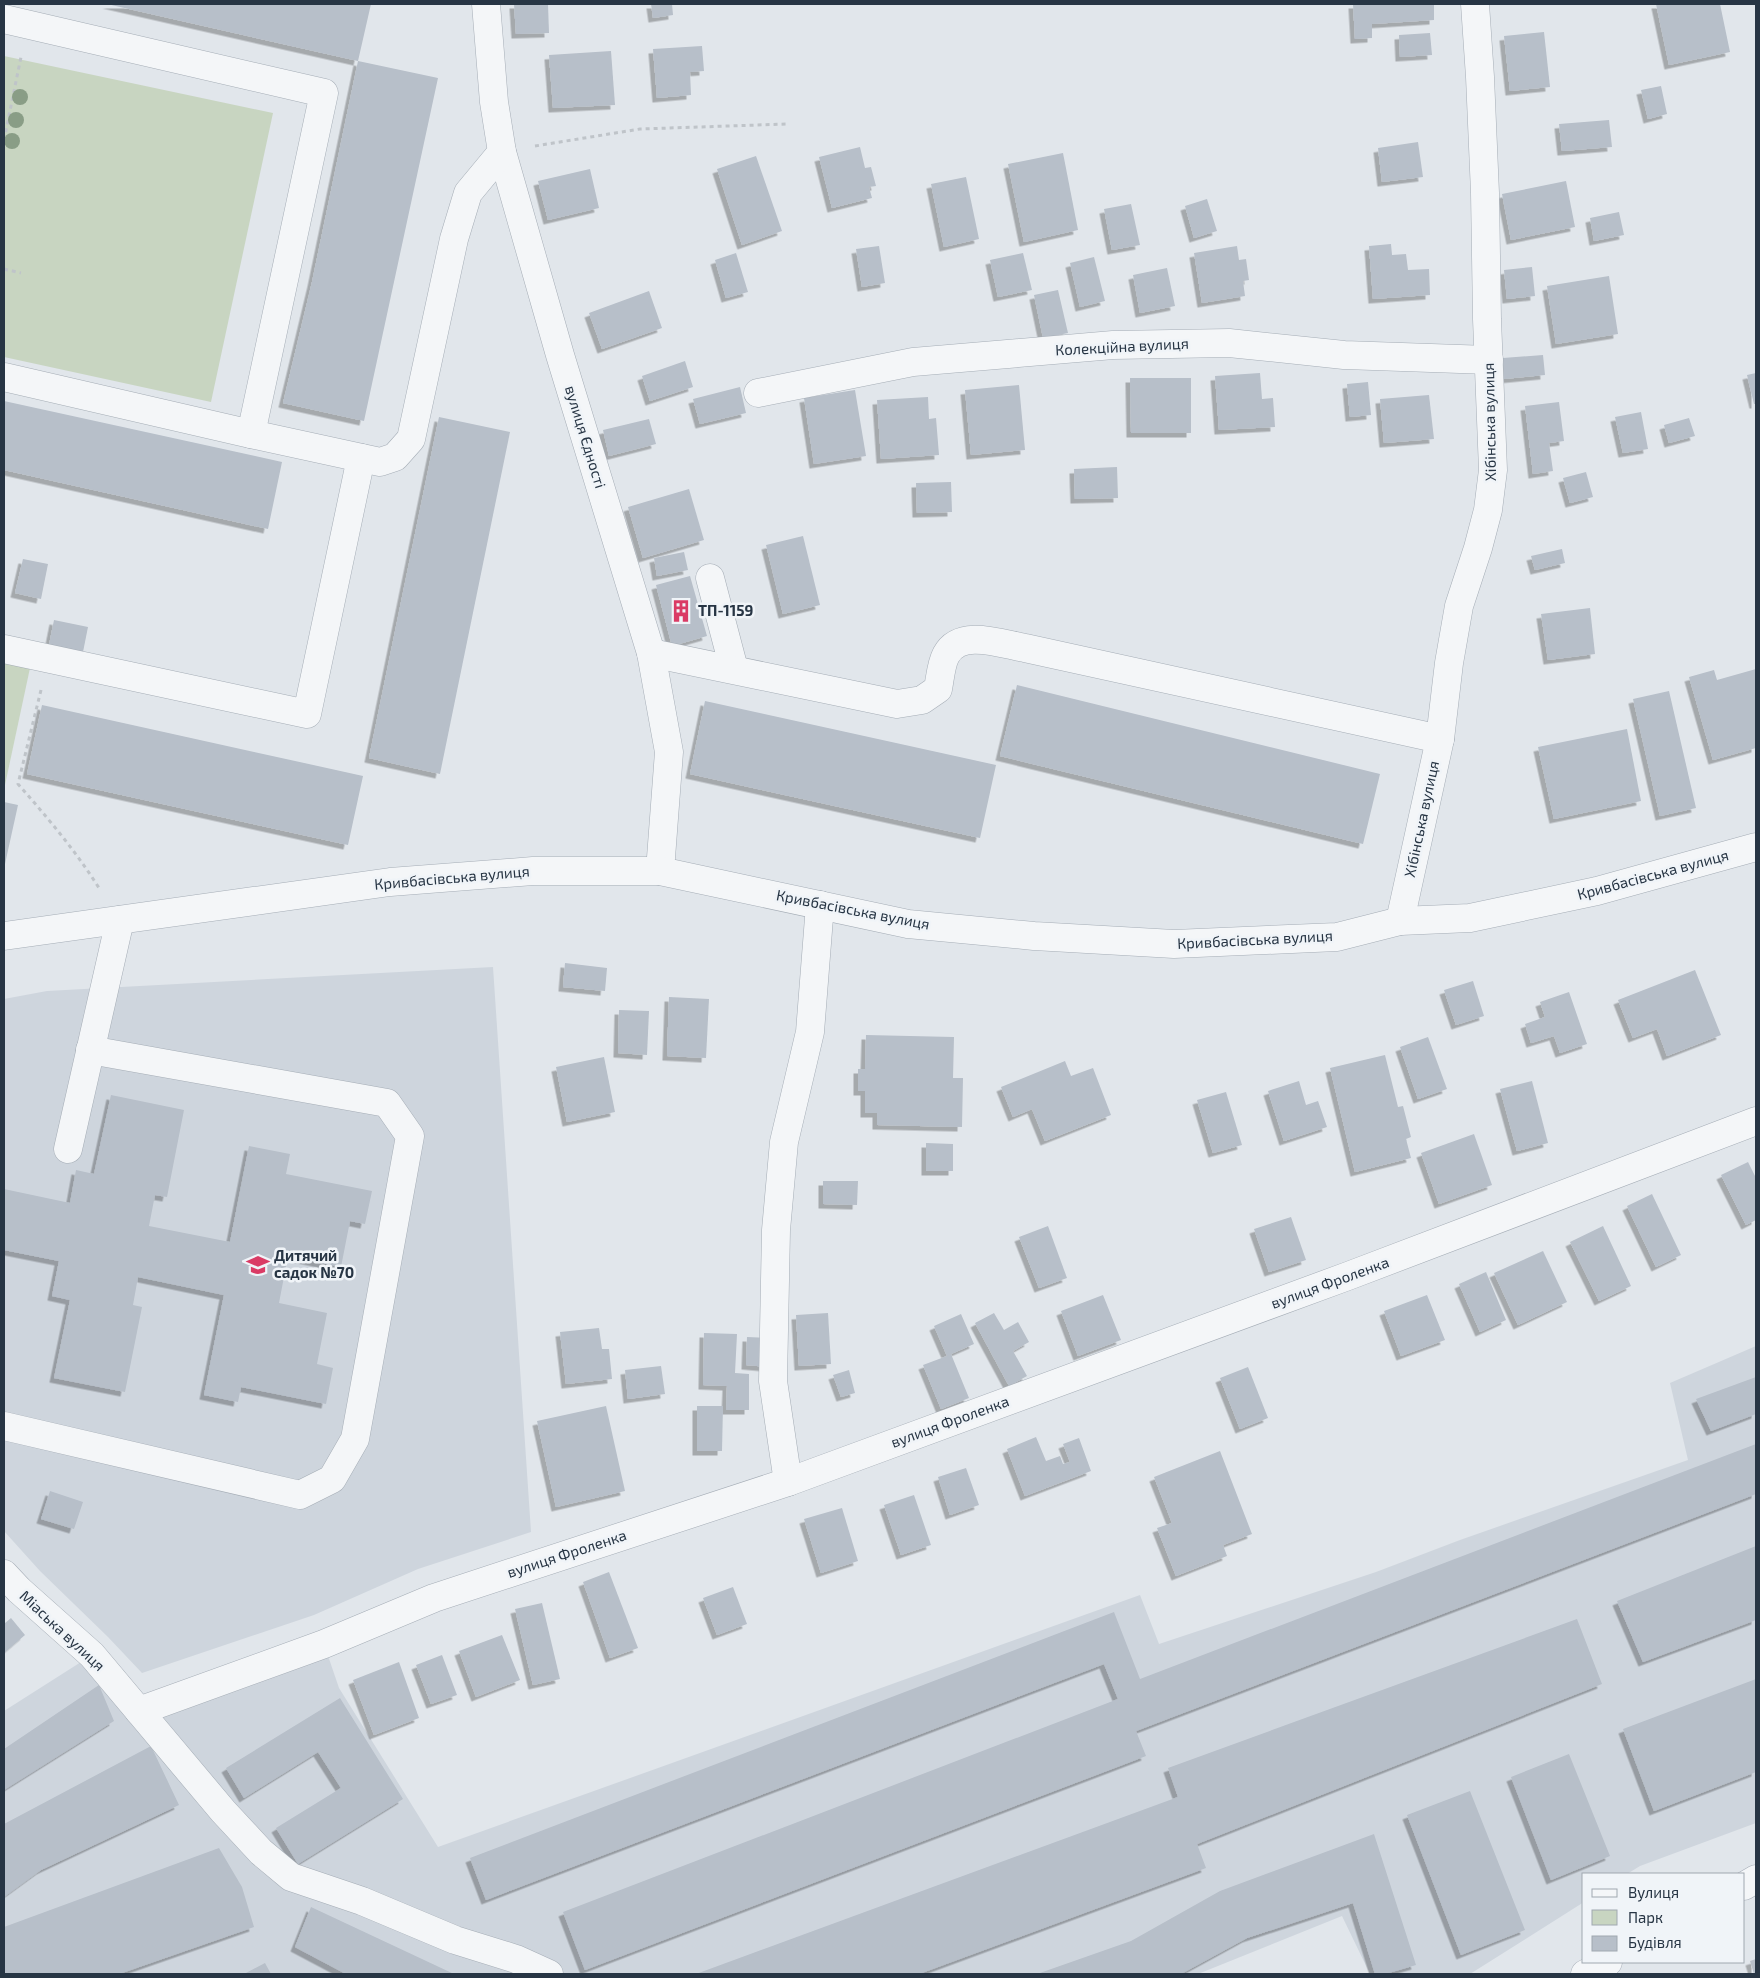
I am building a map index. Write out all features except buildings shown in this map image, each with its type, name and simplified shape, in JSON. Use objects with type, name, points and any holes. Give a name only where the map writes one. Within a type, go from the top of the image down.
[{"type":"street","name":"вулиця Єдності","points":[[486,4],[494,102],[502,152],[560,354],[651,653],[668,752],[660,871]]},
{"type":"street","name":"Хібінська вулиця","points":[[1400,921],[1440,739],[1449,663],[1459,606],[1478,548],[1490,494],[1493,470],[1483,135],[1474,4]]},
{"type":"street","points":[[16,22],[324,93],[251,434]]},
{"type":"street","points":[[4,376],[380,462],[395,457],[411,439],[454,239],[468,193],[502,152]]},
{"type":"street","name":"Колекційна вулиця","points":[[758,393],[913,362],[1113,344],[1229,343],[1344,355],[1489,360]]},
{"type":"street","points":[[4,649],[307,714],[361,458]]},
{"type":"street","points":[[710,578],[734,669]]},
{"type":"street","points":[[651,653],[897,704],[922,700],[938,689],[946,654],[960,641],[981,640],[1044,652],[1440,739]]},
{"type":"street","name":"Кривбасівська вулиця","points":[[4,936],[390,882],[534,871],[660,871],[908,924],[1034,936],[1174,944],[1337,937],[1400,921],[1470,918],[1597,890],[1756,848]]},
{"type":"street","points":[[788,1482],[773,1381],[776,1230],[784,1142],[810,1032],[820,905]]},
{"type":"street","points":[[68,1149],[120,920]]},
{"type":"street","points":[[4,1426],[300,1495],[332,1479],[355,1439],[410,1136],[387,1103],[90,1050]]},
{"type":"street","name":"вулиця Фроленка","points":[[139,1711],[324,1644],[434,1598],[788,1482],[1348,1276],[1756,1121]]},
{"type":"street","name":"Міаська вулиця","points":[[4,1574],[19,1590],[92,1655],[223,1812],[261,1852],[291,1877],[362,1901],[455,1940],[516,1959],[549,1974]]},
{"type":"street","points":[[1745,1885],[1756,1879]]},
{"type":"street","points":[[1585,1974],[1606,1963]]},
{"type":"path","points":[[4,140],[16,22]]},
{"type":"path","points":[[502,152],[640,129],[787,124]]},
{"type":"path","points":[[4,269],[21,273]]},
{"type":"path","points":[[49,659],[18,784],[55,825],[80,858],[120,920]]},
{"type":"shaded area","name":"Дитячий садок №70","points":[[493,967],[531,1532],[418,1569],[314,1615],[142,1673],[40,1571],[4,1531],[4,999],[47,991]]},
{"type":"shaded area","points":[[1756,1346],[1756,1823],[1640,1866],[1629,1873],[1582,1873],[1582,1903],[1470,1974],[1370,1974],[1342,1916],[1198,1974],[4,1974],[4,1711],[92,1655],[139,1711],[324,1644],[339,1688],[438,1847],[1140,1595],[1159,1644],[1376,1572],[1460,1540],[1688,1460],[1670,1383]]},
{"type":"green space","points":[[4,56],[273,113],[211,402],[4,357]]},
{"type":"green space","points":[[4,662],[30,668],[5,785],[4,785]]},
{"type":"place","name":"ТП-1159","points":[[681,611]]},
{"type":"place","name":"Дитячий садок №70","points":[[258,1265]]}]
